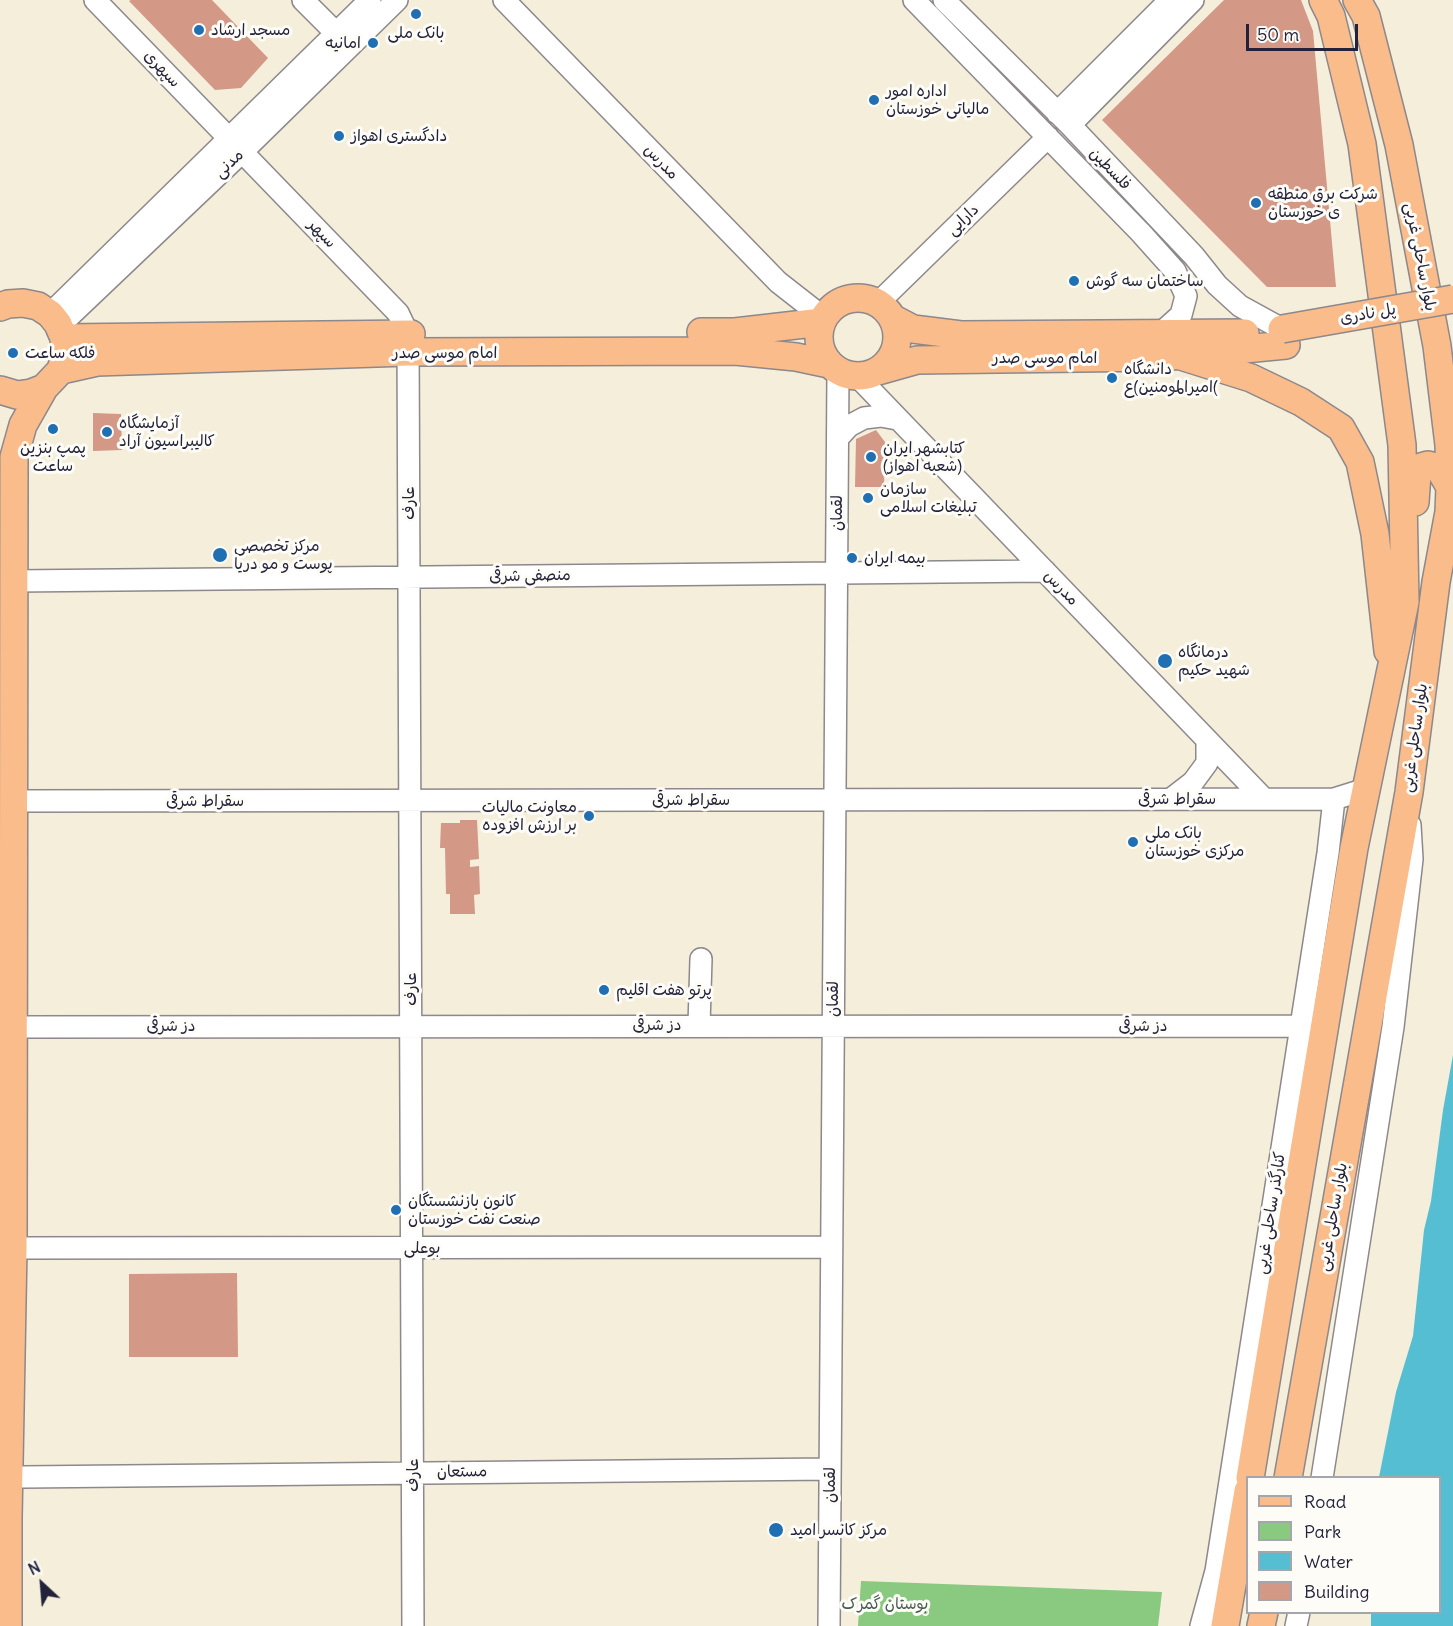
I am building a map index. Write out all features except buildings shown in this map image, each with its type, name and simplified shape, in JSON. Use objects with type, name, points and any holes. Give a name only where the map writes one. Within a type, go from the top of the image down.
[{"type":"main road","name":"بلوار ساحلی غربی","points":[[1250,1476],[1366,789],[1405,602],[1402,445],[1362,144],[1330,16],[1323,0]]},
{"type":"main road","name":"بلوار ساحلی غربی","points":[[1288,1476],[1409,792],[1436,582],[1449,512],[1448,434],[1431,312],[1399,145],[1366,16],[1358,0]]},
{"type":"main road","points":[[854,298],[867,299],[885,310],[897,329],[896,347],[888,364],[851,371],[822,353],[819,341],[823,320],[832,308],[842,301],[854,298]]},
{"type":"main road","name":"پل نادری","points":[[1284,337],[1453,299]]},
{"type":"main road","points":[[0,308],[8,304],[23,303],[38,306],[58,326],[65,354],[23,425],[14,457],[13,1248],[8,1626]]},
{"type":"main road","name":"امام موسی صدر","points":[[885,310],[914,329],[961,335],[1237,334],[1284,337]]},
{"type":"main road","name":"پل نادری","points":[[1284,337],[1453,315]]},
{"type":"main road","name":"امام موسی صدر","points":[[0,390],[17,395],[31,393],[52,379],[97,362],[408,343],[735,332],[823,320]]},
{"type":"main road","name":"امام موسی صدر","points":[[58,326],[408,343],[735,351],[796,357],[851,371],[917,360],[1181,356],[1284,337]]},
{"type":"main road","points":[[1181,356],[1251,378],[1301,402],[1341,428],[1360,462],[1375,534],[1391,669]]},
{"type":"main road","points":[[1404,556],[1413,518],[1417,474],[1421,467],[1428,465],[1438,468],[1450,487]]},
{"type":"main road","points":[[13,1248],[23,1477],[23,1626]]},
{"type":"main road","name":"بلوار ساحلی غربی","points":[[1225,1626],[1246,1500]]},
{"type":"main road","points":[[14,1626],[14,1600],[23,1568]]},
{"type":"street","name":"سپهری","points":[[95,0],[236,145]]},
{"type":"street","points":[[303,0],[336,33]]},
{"type":"street","name":"مدنی","points":[[58,326],[236,145],[336,33],[369,0]]},
{"type":"street","name":"مدنی","points":[[236,145],[397,0]]},
{"type":"street","name":"مدرس","points":[[504,0],[778,282],[823,320]]},
{"type":"street","name":"فلسطین","points":[[914,0],[1141,233],[1175,271],[1186,296],[1181,315],[1160,334]]},
{"type":"street","name":"فلسطین","points":[[944,0],[1064,119],[1194,256],[1217,285],[1240,306],[1284,337]]},
{"type":"street","points":[[1064,119],[1170,0]]},
{"type":"street","points":[[1064,119],[1193,0]]},
{"type":"street","name":"دارایی","points":[[885,310],[1048,137]]},
{"type":"street","name":"سپهر","points":[[236,145],[398,313],[408,343]]},
{"type":"street","points":[[1175,271],[1181,274],[1188,273],[1193,269],[1194,256]]},
{"type":"street","name":"عارف","points":[[408,343],[413,1626]]},
{"type":"street","name":"مدرس","points":[[851,371],[1264,799]]},
{"type":"street","name":"لقمان","points":[[828,1626],[838,438],[851,371]]},
{"type":"street","points":[[838,438],[849,426],[864,418],[881,416],[897,419]]},
{"type":"street","name":"منصفی شرقی","points":[[14,581],[1045,571]]},
{"type":"street","points":[[1172,799],[1193,782],[1207,763],[1208,740]]},
{"type":"street","name":"سقراط شرقی","points":[[14,801],[1334,799],[1366,789]]},
{"type":"street","points":[[1322,1476],[1393,1027],[1412,859],[1409,792]]},
{"type":"street","name":"کنارگذر ساحلی غربی","points":[[1201,1626],[1216,1571],[1328,853],[1334,799]]},
{"type":"street","points":[[699,1025],[701,959]]},
{"type":"street","name":"دز شرقی","points":[[14,1027],[1301,1026]]},
{"type":"street","name":"بوعلی","points":[[13,1248],[831,1248]]},
{"type":"street","name":"مستعان","points":[[23,1477],[830,1469]]},
{"type":"street","points":[[1221,1534],[1246,1491]]},
{"type":"green space","name":"بوستان گمرک","points":[[861,1581],[1162,1592],[1158,1626],[858,1626]]},
{"type":"water","points":[[1453,1055],[1453,1626],[1371,1626],[1371,1614],[1441,1614],[1441,1476],[1379,1476],[1396,1392],[1413,1336],[1424,1230],[1431,1201]]},
{"type":"place","name":"بانک ملی","points":[[416,14]]},
{"type":"place","name":"مسجد ارشاد","points":[[199,30]]},
{"type":"place","name":"امانیه","points":[[373,43]]},
{"type":"place","name":"اداره امور مالیاتی خوزستان","points":[[874,100]]},
{"type":"place","name":"دادگستری اهواز","points":[[339,136]]},
{"type":"place","name":"شرکت برق منطقه ی خوزستان","points":[[1256,203]]},
{"type":"place","name":"ساختمان سه گوش","points":[[1074,281]]},
{"type":"place","name":"فلکه ساعت","points":[[13,353]]},
{"type":"place","name":"دانشگاه امیرالمومنین)ع(","points":[[1112,378]]},
{"type":"place","name":"پمپ بنزین ساعت","points":[[53,429]]},
{"type":"place","name":"آزمایشگاه کالیبراسیون آراد","points":[[107,432]]},
{"type":"place","name":"کتابشهر ایران (شعبه اهواز)","points":[[871,457]]},
{"type":"place","name":"سازمان تبلیغات اسلامی","points":[[868,498]]},
{"type":"place","name":"مرکز تخصصی پوست و مو دریا","points":[[220,555]]},
{"type":"place","name":"بیمه ایران","points":[[852,558]]},
{"type":"place","name":"درمانگاه شهید حکیم","points":[[1165,661]]},
{"type":"place","name":"معاونت مالیات بر ارزش افزوده","points":[[589,816]]},
{"type":"place","name":"بانک ملی مرکزی خوزستان","points":[[1133,842]]},
{"type":"place","name":"پرتو هفت اقلیم","points":[[604,990]]},
{"type":"place","name":"کانون بازنشستگان صنعت نفت خوزستان","points":[[396,1210]]},
{"type":"place","name":"مرکز کانسر امید","points":[[776,1530]]}]
